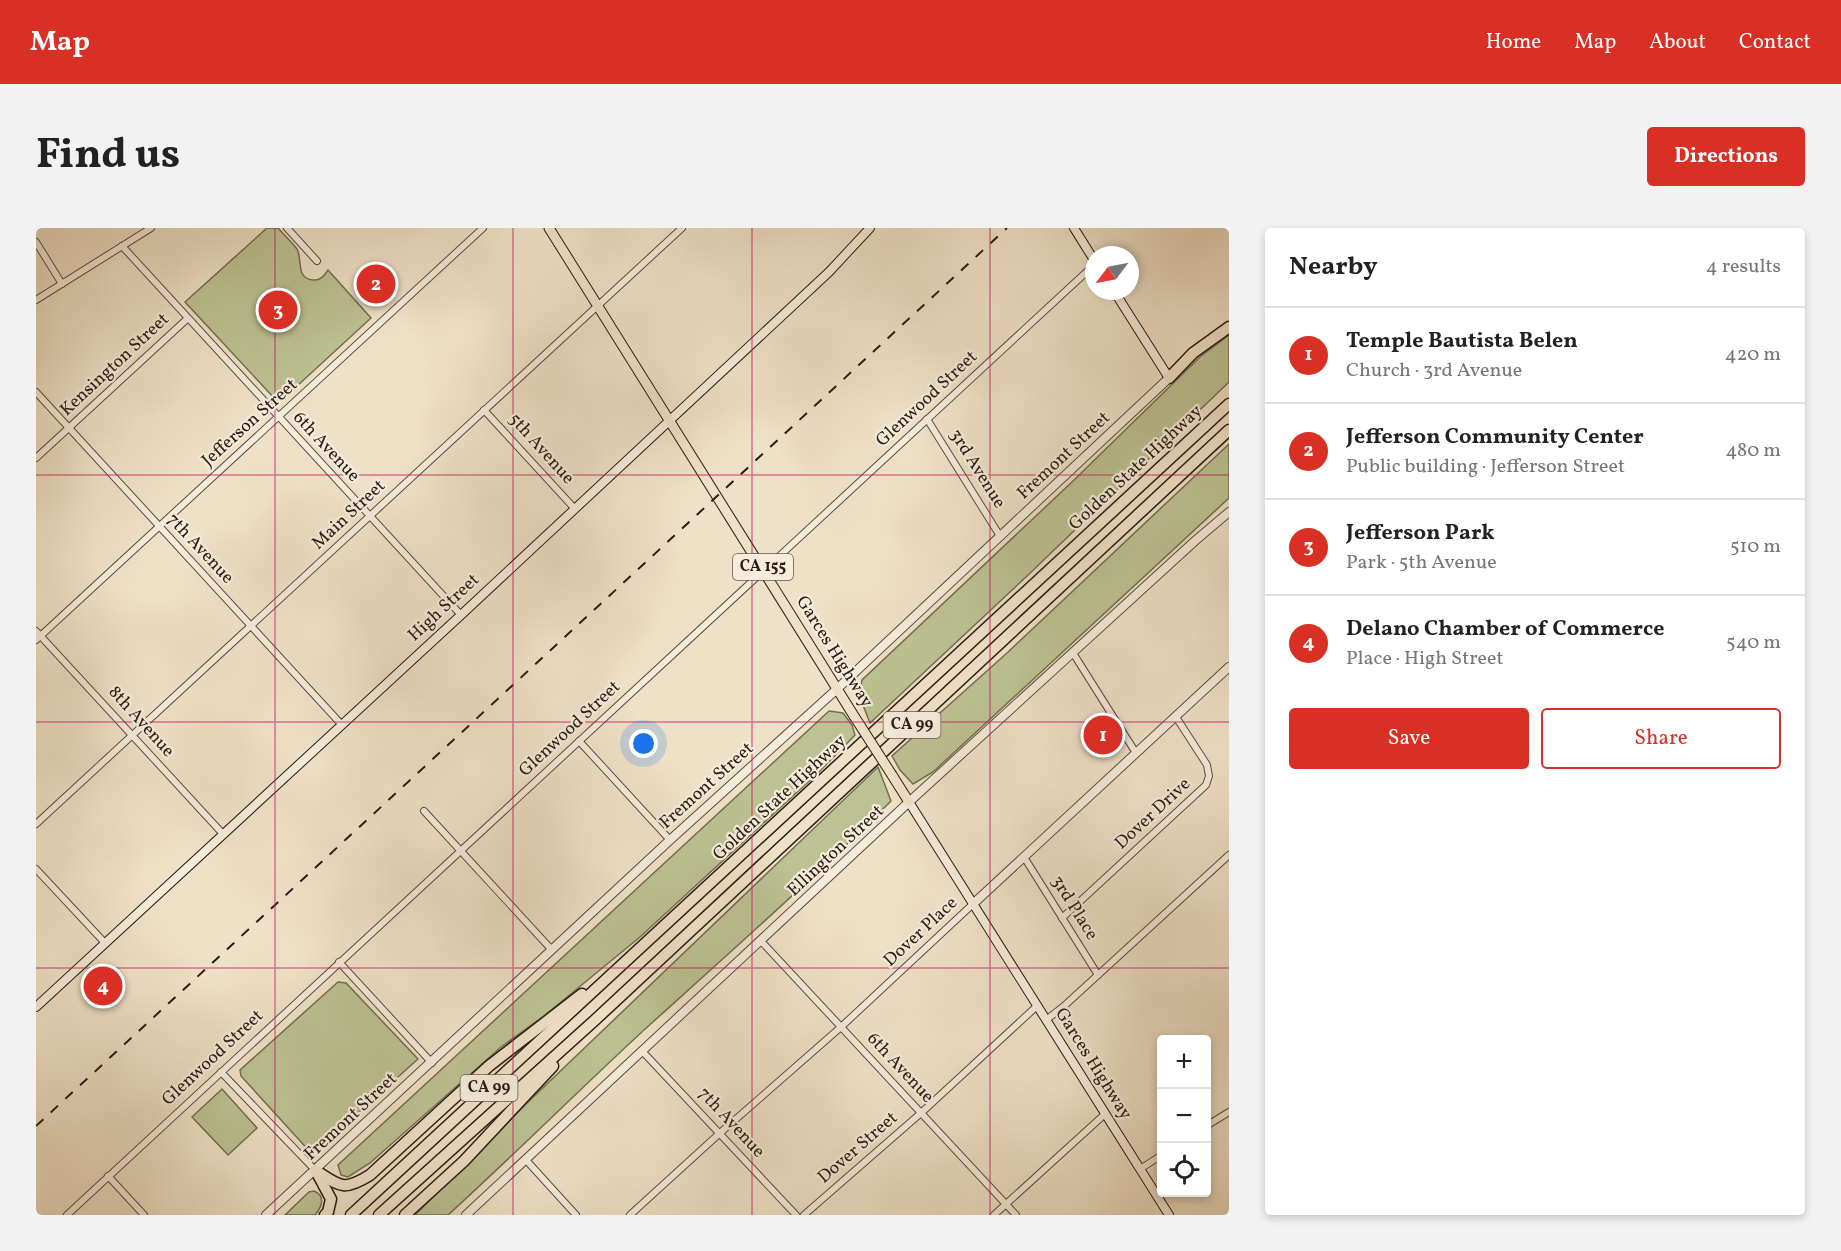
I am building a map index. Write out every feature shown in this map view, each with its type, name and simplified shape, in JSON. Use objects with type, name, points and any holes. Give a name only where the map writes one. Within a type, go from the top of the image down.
[{"type":"highway","points":[[1169,378],[1193,353],[1229,327]]},
{"type":"highway","name":"Golden State Highway","points":[[351,1215],[1229,404]]},
{"type":"highway","name":"Golden State Highway","points":[[379,1215],[595,1020],[1229,430]]},
{"type":"highway","points":[[315,1170],[342,1186],[352,1185],[370,1175],[489,1066],[626,962]]},
{"type":"highway","points":[[405,1215],[464,1161],[595,1020]]},
{"type":"highway","points":[[315,1170],[331,1199],[325,1215]]},
{"type":"main road","name":"Garces Highway","points":[[549,228],[1169,1215]]},
{"type":"main road","name":"High Street","points":[[36,1007],[829,272],[870,228]]},
{"type":"main road","points":[[1074,228],[1085,246]]},
{"type":"main road","points":[[1120,300],[1169,378]]},
{"type":"street","points":[[36,300],[151,228]]},
{"type":"street","points":[[287,228],[317,261]]},
{"type":"street","name":"Jefferson Street","points":[[37,636],[159,527],[483,228]]},
{"type":"street","name":"Main Street","points":[[36,824],[682,228]]},
{"type":"street","points":[[36,242],[62,284]]},
{"type":"street","name":"6th Avenue","points":[[122,246],[461,615]]},
{"type":"street","name":"Glenwood Street","points":[[66,1215],[1085,273]]},
{"type":"street","name":"Kensington Street","points":[[36,458],[187,319]]},
{"type":"street","name":"Fremont Street","points":[[266,1215],[432,1063],[551,949],[837,689],[1169,378]]},
{"type":"street","name":"7th Avenue","points":[[36,392],[342,725]]},
{"type":"street","name":"5th Avenue","points":[[484,410],[575,509]]},
{"type":"street","name":"3rd Avenue","points":[[927,419],[1000,536]]},
{"type":"street","name":"Ellington Street","points":[[466,1215],[909,802],[1229,512]]},
{"type":"street","name":"8th Avenue","points":[[37,636],[223,834]]},
{"type":"street","points":[[1073,653],[1136,753]]},
{"type":"street","name":"Dover Place","points":[[630,1215],[841,1027],[1229,667]]},
{"type":"street","name":"Dover Drive","points":[[1062,918],[1206,785],[1209,776],[1207,765],[1176,717]]},
{"type":"street","points":[[579,741],[670,840]]},
{"type":"street","points":[[424,811],[551,949]]},
{"type":"street","points":[[1046,1020],[1229,855]]},
{"type":"street","name":"3rd Place","points":[[1024,857],[1098,975]]},
{"type":"street","points":[[36,869],[105,943]]},
{"type":"street","name":"6th Avenue","points":[[762,941],[1016,1215]]},
{"type":"street","points":[[339,962],[432,1063]]},
{"type":"street","name":"Dover Street","points":[[804,1215],[921,1113],[1037,1006]]},
{"type":"street","name":"7th Avenue","points":[[643,1052],[796,1215]]},
{"type":"street","points":[[221,1072],[315,1170]]},
{"type":"street","points":[[1211,1123],[1229,1112]]},
{"type":"street","points":[[994,1215],[1104,1114]]},
{"type":"street","points":[[1140,1169],[1157,1158]]},
{"type":"street","points":[[526,1160],[576,1215]]},
{"type":"street","points":[[108,1176],[144,1215]]},
{"type":"green space","points":[[267,228],[278,228],[295,246],[299,253],[300,268],[307,279],[318,280],[328,270],[371,318],[279,401],[185,302]]},
{"type":"green space","points":[[1229,335],[1229,382],[870,723],[859,695],[862,680],[1073,481],[1201,356]]},
{"type":"green space","points":[[1229,444],[1229,498],[933,772],[913,784],[900,770],[892,756],[1007,653]]},
{"type":"green space","points":[[829,711],[843,713],[852,725],[855,735],[818,773],[640,937],[544,1016],[501,1047],[370,1163],[348,1177],[341,1175],[338,1165]]},
{"type":"green space","points":[[878,767],[891,801],[448,1215],[415,1215],[527,1103]]},
{"type":"green space","points":[[338,982],[346,983],[418,1059],[312,1154],[241,1076],[240,1070]]},
{"type":"green space","points":[[222,1089],[257,1128],[228,1155],[192,1117]]},
{"type":"green space","points":[[309,1192],[318,1193],[322,1202],[315,1215],[285,1215]]},
{"type":"railway","points":[[36,1126],[1007,228]]},
{"type":"place","name":"Jefferson Community Center","points":[[376,284]]},
{"type":"place","name":"Jefferson Park","points":[[278,310]]},
{"type":"place","name":"Temple Bautista Belen","points":[[1103,735]]},
{"type":"place","name":"Delano Chamber of Commerce","points":[[103,986]]}]
